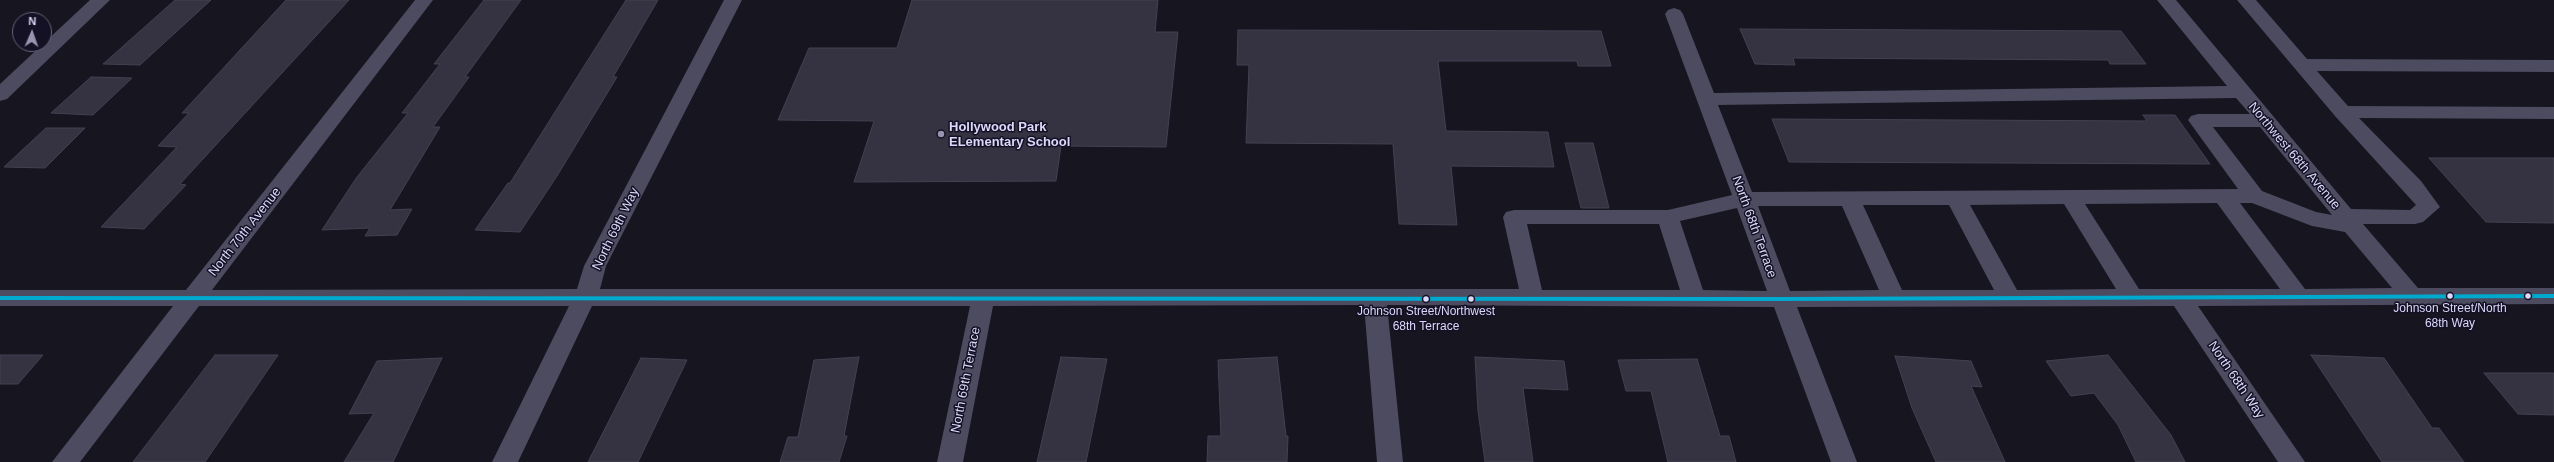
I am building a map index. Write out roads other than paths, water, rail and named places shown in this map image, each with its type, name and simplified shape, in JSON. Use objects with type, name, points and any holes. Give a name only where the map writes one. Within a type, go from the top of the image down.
[{"type":"street","points":[[0,96],[101,0]]},
{"type":"street","name":"North 70th Avenue","points":[[65,462],[195,298],[424,0]]},
{"type":"street","name":"North 69th Way","points":[[506,462],[590,287],[595,266],[734,0]]},
{"type":"street","points":[[1532,297],[1514,217],[1668,217],[1744,199],[2254,196],[2312,219],[2347,220],[2415,217],[2429,207],[2413,186],[2342,112],[2246,0]]},
{"type":"street","name":"Northwest 68th Avenue","points":[[2172,7],[2240,92],[2411,296]]},
{"type":"street","name":"North 68th Terrace","points":[[1674,14],[1844,462]]},
{"type":"street","points":[[2302,65],[2554,66]]},
{"type":"street","points":[[1707,99],[2240,92]]},
{"type":"street","points":[[2342,112],[2554,113]]},
{"type":"street","points":[[2254,196],[2198,120],[2264,121]]},
{"type":"street","points":[[2070,197],[2133,298]]},
{"type":"street","points":[[2224,197],[2299,297]]},
{"type":"street","points":[[1849,198],[1894,298]]},
{"type":"street","points":[[1956,198],[2010,298]]},
{"type":"street","points":[[1668,217],[1694,298]]},
{"type":"street","points":[[0,298],[983,298],[1375,296],[1781,299],[2554,296]]},
{"type":"street","points":[[1375,296],[1390,462]]},
{"type":"street","name":"North 69th Terrace","points":[[950,462],[983,298]]},
{"type":"street","name":"North 68th Way","points":[[2180,298],[2292,462]]},
{"type":"place","name":"Hollywood Park ELementary School","points":[[941,134]]},
{"type":"place","name":"Johnson Street/North 68th Way","points":[[2450,296]]},
{"type":"place","name":"Johnson Street/Northwest 68th Terrace","points":[[1426,299]]}]
